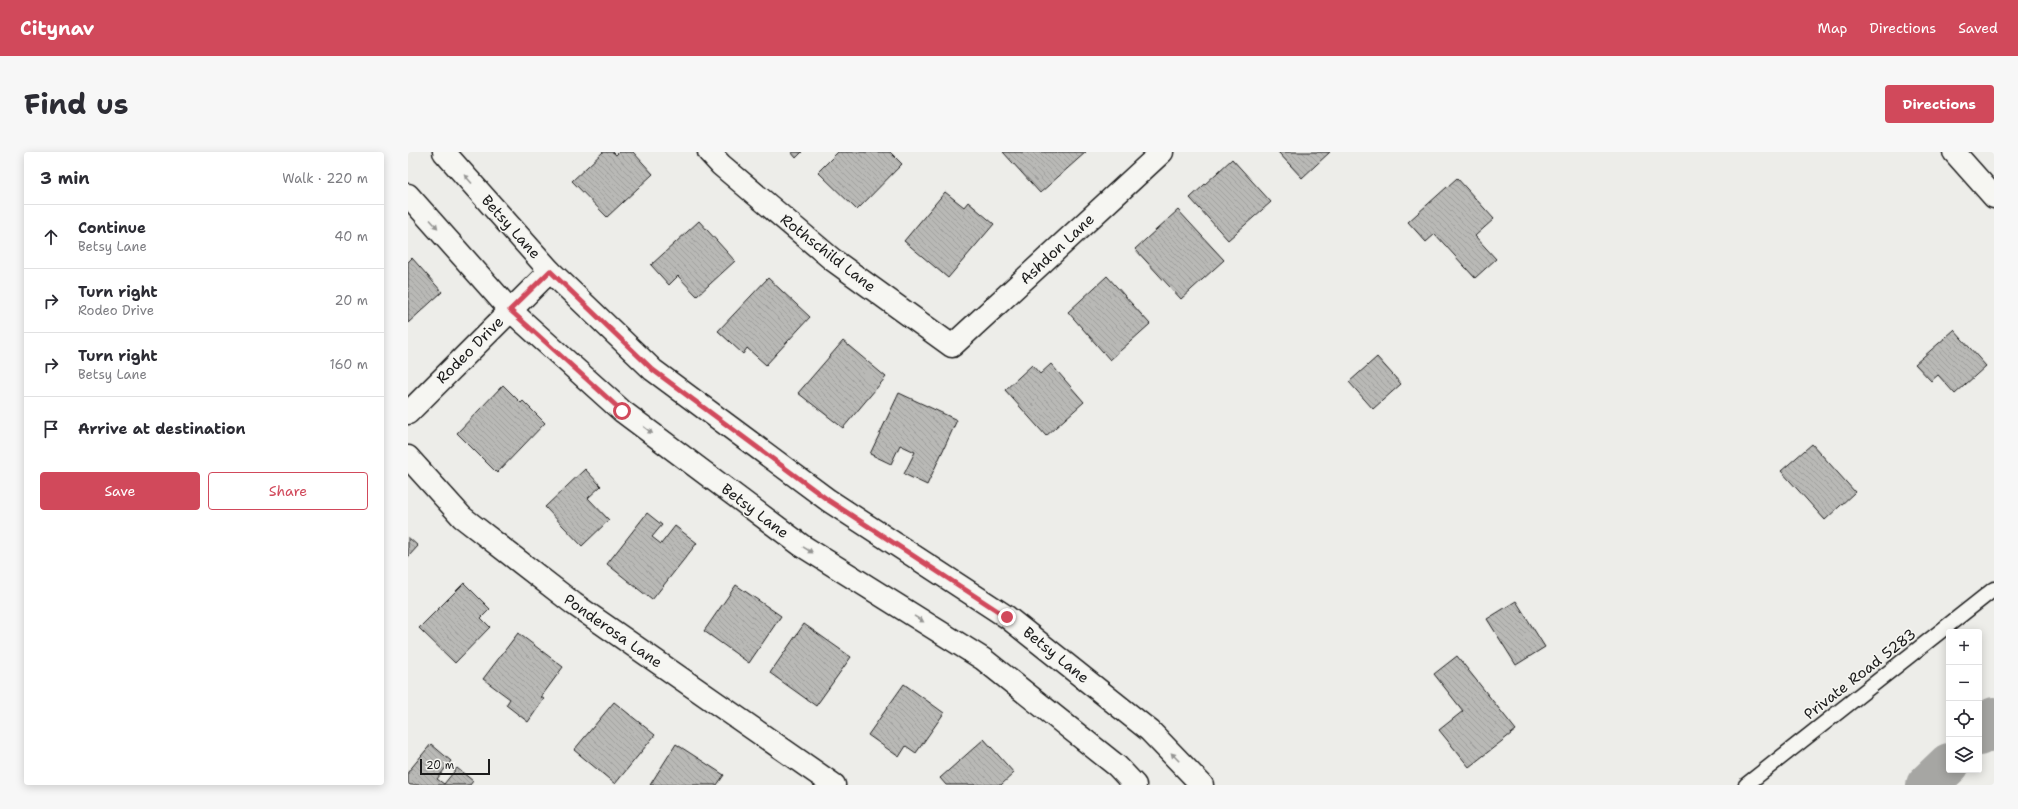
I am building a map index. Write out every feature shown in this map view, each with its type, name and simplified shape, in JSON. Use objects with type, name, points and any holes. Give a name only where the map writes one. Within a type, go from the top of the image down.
[{"type":"main road","name":"Betsy Lane","points":[[444,152],[550,271],[653,370],[828,500],[1007,617],[1150,731],[1202,785]]},
{"type":"main road","name":"Rothschild Lane","points":[[709,152],[721,165],[832,260],[952,346]]},
{"type":"main road","name":"Ashdon Lane","points":[[952,346],[1162,152]]},
{"type":"main road","points":[[1954,152],[1994,197]]},
{"type":"main road","name":"Betsy Lane","points":[[408,195],[510,310],[628,416],[801,545],[983,659],[1117,766],[1135,785]]},
{"type":"main road","name":"Rodeo Drive","points":[[408,413],[550,271]]},
{"type":"main road","name":"Ponderosa Lane","points":[[408,457],[462,517],[574,604],[834,785]]},
{"type":"lane","name":"Private Road 5283","points":[[1746,785],[1994,589]]},
{"type":"building","points":[[603,152],[613,152],[616,155],[619,152],[633,152],[653,174],[607,217],[572,181]]},
{"type":"building","points":[[791,152],[802,152],[796,158]]},
{"type":"building","points":[[838,152],[890,152],[902,164],[857,210],[818,172]]},
{"type":"building","points":[[1003,152],[1086,152],[1040,193]]},
{"type":"building","points":[[1278,152],[1330,152],[1302,178]]},
{"type":"building","points":[[1232,159],[1271,202],[1228,240],[1190,198]]},
{"type":"building","points":[[1457,178],[1494,219],[1475,236],[1496,259],[1475,278],[1435,234],[1426,242],[1408,222]]},
{"type":"building","points":[[945,192],[964,207],[968,202],[994,224],[948,278],[904,241]]},
{"type":"building","points":[[1178,210],[1224,260],[1181,299],[1135,249]]},
{"type":"building","points":[[699,221],[735,261],[697,296],[678,276],[669,285],[651,265]]},
{"type":"building","points":[[412,258],[442,292],[408,323],[408,262]]},
{"type":"building","points":[[1107,276],[1150,324],[1110,360],[1068,312]]},
{"type":"building","points":[[768,278],[810,317],[766,365],[747,348],[743,354],[718,331]]},
{"type":"building","points":[[1954,330],[1986,366],[1955,394],[1938,375],[1931,381],[1915,364]]},
{"type":"building","points":[[843,341],[886,377],[843,428],[798,393]]},
{"type":"building","points":[[1377,357],[1401,384],[1373,409],[1349,382]]},
{"type":"building","points":[[1051,364],[1084,402],[1046,436],[1005,390],[1032,365],[1040,374]]},
{"type":"building","points":[[503,385],[521,403],[523,401],[545,423],[497,473],[457,433]]},
{"type":"building","points":[[899,393],[957,420],[927,485],[904,474],[915,452],[900,445],[891,464],[870,454]]},
{"type":"building","points":[[1812,444],[1855,492],[1825,520],[1781,471]]},
{"type":"building","points":[[585,469],[601,486],[588,498],[609,520],[582,546],[545,507]]},
{"type":"building","points":[[647,513],[662,525],[652,537],[661,544],[675,526],[697,543],[652,600],[607,564]]},
{"type":"building","points":[[408,537],[418,546],[408,557]]},
{"type":"building","points":[[464,583],[490,609],[481,618],[490,627],[455,663],[419,628]]},
{"type":"building","points":[[736,585],[781,616],[749,663],[704,631]]},
{"type":"building","points":[[1516,601],[1545,647],[1516,665],[1487,619]]},
{"type":"building","points":[[804,624],[851,657],[816,706],[770,673]]},
{"type":"building","points":[[518,633],[563,667],[541,697],[544,699],[528,722],[506,705],[510,699],[483,679]]},
{"type":"building","points":[[1457,656],[1516,730],[1469,767],[1439,730],[1463,711],[1434,674]]},
{"type":"building","points":[[904,684],[944,713],[916,753],[906,746],[899,757],[868,735]]},
{"type":"building","points":[[614,702],[655,735],[615,784],[574,750]]},
{"type":"building","points":[[984,739],[1014,773],[1001,785],[946,785],[940,778]]},
{"type":"building","points":[[431,744],[451,761],[437,779],[444,784],[457,768],[473,781],[470,785],[408,785],[408,772]]},
{"type":"building","points":[[676,744],[724,775],[717,785],[650,785]]},
{"type":"waterway","points":[[1982,732],[1994,718]]},
{"type":"waterway","points":[[1927,785],[1946,767]]},
{"type":"route","points":[[622,411],[510,310],[550,271],[653,370],[828,500],[1007,617]]}]
